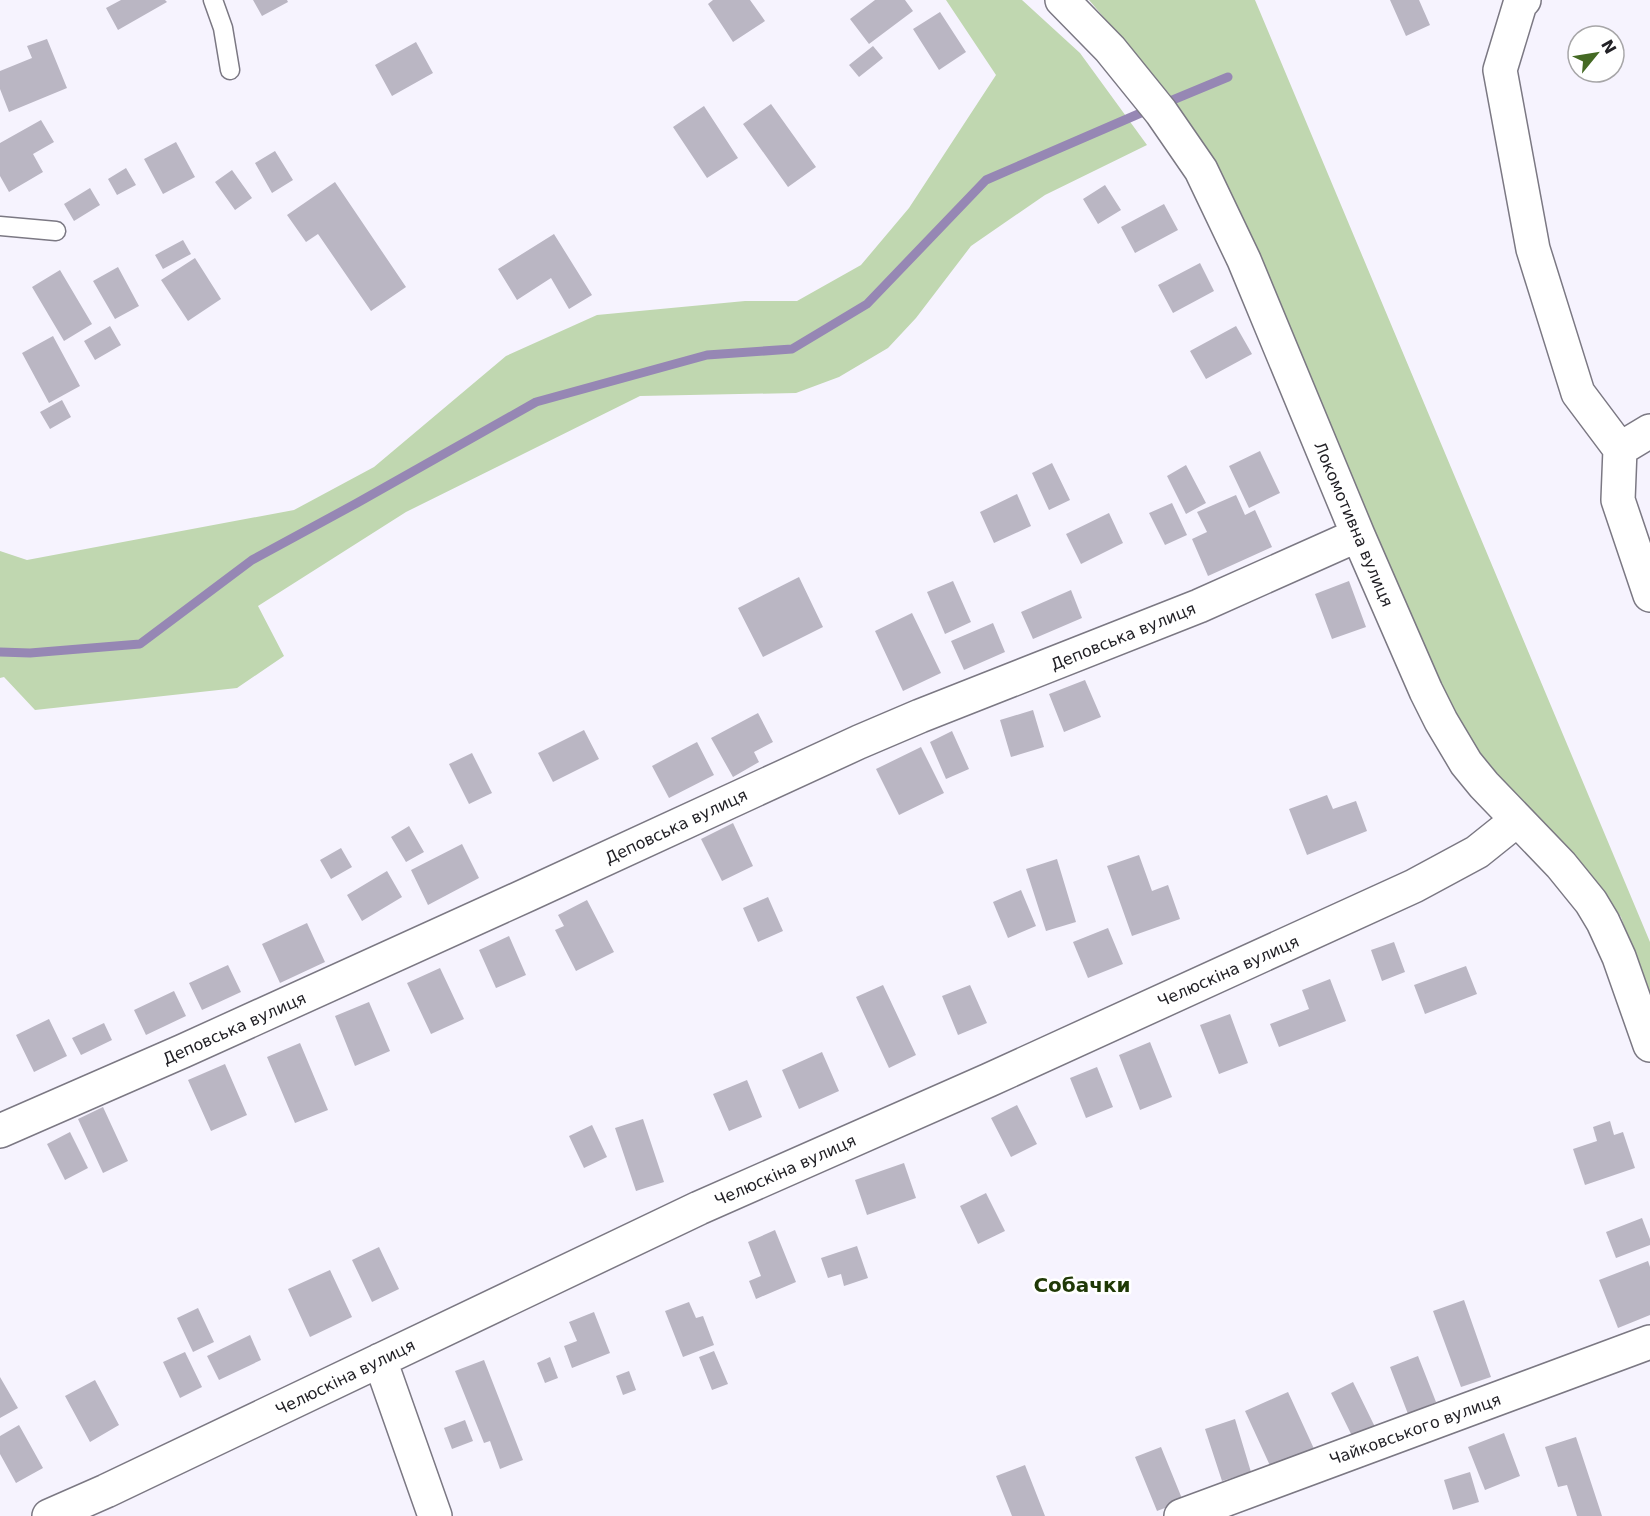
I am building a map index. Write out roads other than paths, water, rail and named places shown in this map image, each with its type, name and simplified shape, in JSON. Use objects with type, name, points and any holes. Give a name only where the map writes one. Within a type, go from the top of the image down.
[{"type":"street","name":"Локомотивна вулиця","points":[[1062,0],[1110,49],[1168,122],[1201,170],[1244,260],[1358,535],[1426,691],[1466,763],[1577,883],[1603,922],[1619,957],[1650,1045]]},
{"type":"street","points":[[1524,0],[1520,4],[1500,70],[1533,249],[1578,393],[1620,449],[1618,500],[1650,595]]},
{"type":"street","points":[[1620,449],[1650,431]]},
{"type":"street","name":"Деповська вулиця","points":[[0,1131],[183,1051],[859,742],[1199,606],[1358,535]]},
{"type":"street","name":"Челюскіна вулиця","points":[[49,1516],[106,1491],[699,1208],[988,1080],[1414,886],[1477,852],[1517,820]]},
{"type":"street","name":"Чайковського вулиця","points":[[1181,1516],[1650,1342]]},
{"type":"street","points":[[380,1360],[435,1516]]},
{"type":"lane","points":[[213,0],[223,28],[230,70]]},
{"type":"lane","points":[[0,226],[56,231]]},
{"type":"waterway","points":[[1163,104],[1228,77]]},
{"type":"waterway","points":[[0,652],[30,653],[140,644],[252,560],[536,402],[707,355],[792,349],[867,304],[986,180],[1150,109]]},
{"type":"district","name":"Собачки","points":[[1082,1285]]}]
